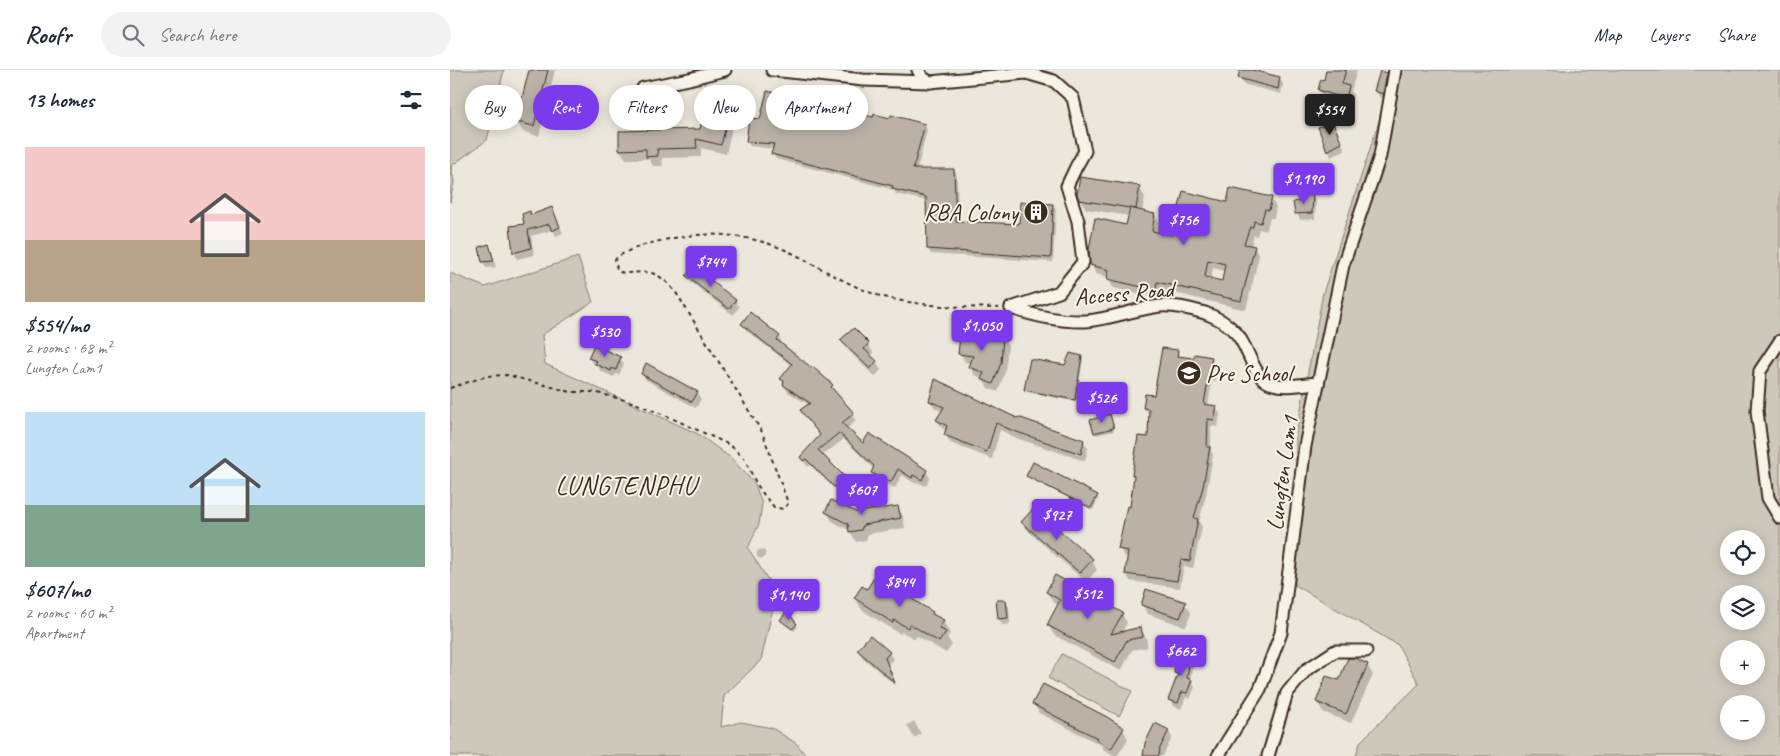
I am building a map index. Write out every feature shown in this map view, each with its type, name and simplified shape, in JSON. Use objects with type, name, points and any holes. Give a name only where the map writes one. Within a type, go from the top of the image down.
[{"type":"street","points":[[658,85],[725,70]]},
{"type":"street","name":"Access Road","points":[[772,70],[863,80],[930,82],[1026,73],[1054,81],[1073,98],[1086,151],[1067,186],[1078,221],[1083,262],[1059,292],[1011,308]]},
{"type":"street","points":[[918,70],[923,78],[930,82]]},
{"type":"street","name":"Lungten Lam1","points":[[1218,756],[1260,689],[1281,633],[1305,446],[1344,265],[1380,156],[1395,70]]},
{"type":"street","name":"Access Road","points":[[1011,308],[1060,320],[1086,321],[1162,306],[1193,310],[1215,317],[1237,334],[1260,376],[1266,381],[1286,386],[1318,383]]},
{"type":"street","points":[[1780,341],[1760,371],[1757,410],[1768,498],[1780,518]]},
{"type":"street","points":[[1268,756],[1287,693],[1306,670],[1335,651],[1366,651]]},
{"type":"path","points":[[450,388],[487,376],[507,376],[571,392],[594,392],[632,402],[730,445],[744,458],[764,495],[774,507],[783,509],[788,504],[787,500],[762,432],[677,294],[666,281],[656,274],[620,272],[615,265],[617,257],[638,247],[677,238],[708,234],[735,236],[754,239],[774,246],[842,281],[880,295],[930,305],[1011,308]]},
{"type":"shaded area","points":[[450,70],[504,70],[500,85],[465,85],[465,130],[489,130],[487,140],[451,166],[454,182],[450,202]]},
{"type":"shaded area","points":[[1391,70],[1780,70],[1780,756],[1356,756],[1360,742],[1419,684],[1398,645],[1295,585],[1296,435],[1323,293],[1384,106]]},
{"type":"shaded area","points":[[578,257],[593,302],[542,335],[545,364],[698,434],[731,458],[755,484],[762,504],[759,524],[748,548],[770,583],[773,601],[772,612],[761,660],[724,696],[721,727],[741,722],[772,728],[797,744],[806,756],[450,756],[450,273],[485,287]]},
{"type":"shaded area","points":[[1062,654],[1132,691],[1119,716],[1048,678]]},
{"type":"building","points":[[529,70],[548,70],[544,85],[533,85],[533,126],[523,124],[523,94]]},
{"type":"building","points":[[1240,70],[1252,70],[1280,77],[1278,89],[1238,78]]},
{"type":"building","points":[[1326,70],[1346,70],[1342,84],[1349,86],[1346,99],[1318,90],[1321,79],[1324,80]]},
{"type":"building","points":[[1380,71],[1387,73],[1383,94],[1374,91]]},
{"type":"building","points":[[766,95],[766,130],[868,130],[868,116],[873,117],[874,114],[890,118],[891,115],[925,124],[913,169],[954,169],[956,221],[1019,224],[1020,202],[1053,204],[1051,258],[927,249],[926,197],[892,189],[893,186],[771,154],[774,144],[746,142],[748,130],[756,130],[756,119],[760,119]]},
{"type":"building","points":[[1333,123],[1342,143],[1327,151],[1318,127]]},
{"type":"building","points":[[725,130],[721,145],[696,139],[697,148],[657,149],[658,156],[646,157],[646,149],[619,150],[619,131]]},
{"type":"building","points":[[1080,177],[1140,186],[1136,209],[1079,200],[1077,194]]},
{"type":"building","points":[[1230,188],[1272,197],[1269,210],[1265,209],[1261,223],[1254,221],[1244,244],[1255,246],[1241,301],[1157,282],[1156,290],[1107,279],[1109,270],[1090,265],[1089,249],[1095,218],[1126,225],[1130,208],[1155,214],[1152,231],[1172,235],[1183,191],[1227,202]],"holes":[[[1208,260],[1225,264],[1222,281],[1205,277]]]},
{"type":"building","points":[[1313,194],[1312,213],[1295,214],[1293,202],[1301,201],[1300,195]]},
{"type":"building","points":[[552,207],[560,227],[552,231],[549,224],[528,230],[531,248],[513,253],[510,226],[524,224],[522,214],[530,211],[531,215]]},
{"type":"building","points":[[489,244],[494,261],[482,262],[479,247]]},
{"type":"building","points":[[693,266],[736,300],[729,309],[686,276]]},
{"type":"building","points":[[750,312],[780,336],[777,340],[813,367],[833,385],[831,387],[854,413],[842,423],[863,443],[869,433],[927,470],[922,480],[913,475],[912,478],[898,469],[891,482],[871,473],[874,466],[839,433],[818,450],[845,477],[834,487],[806,459],[803,461],[800,457],[820,435],[800,410],[810,403],[783,385],[784,381],[780,379],[792,364],[741,324]]},
{"type":"building","points":[[961,327],[1003,336],[1001,363],[993,384],[981,379],[984,373],[969,367],[973,356],[958,354]]},
{"type":"building","points":[[854,328],[869,343],[864,349],[877,361],[870,369],[840,340]]},
{"type":"building","points":[[594,345],[621,357],[616,370],[612,368],[611,371],[595,364],[597,361],[588,358]]},
{"type":"building","points":[[1162,348],[1178,350],[1177,356],[1194,358],[1195,354],[1212,357],[1210,366],[1213,366],[1211,375],[1209,375],[1204,404],[1217,406],[1214,420],[1208,419],[1207,447],[1210,447],[1203,487],[1194,518],[1198,519],[1190,561],[1181,560],[1177,581],[1125,574],[1128,551],[1118,549],[1127,506],[1130,507],[1134,476],[1132,475],[1138,436],[1148,437],[1149,409],[1143,408],[1145,394],[1154,395]]},
{"type":"building","points":[[1070,353],[1082,356],[1075,400],[1024,390],[1030,359],[1065,365]]},
{"type":"building","points":[[646,363],[698,392],[692,402],[641,374]]},
{"type":"building","points":[[935,379],[1017,418],[1084,440],[1081,454],[996,423],[987,452],[944,435],[947,426],[936,420],[944,407],[929,401]]},
{"type":"building","points":[[1110,414],[1114,428],[1094,433],[1090,420]]},
{"type":"building","points":[[1033,462],[1098,495],[1091,508],[1026,476]]},
{"type":"building","points":[[831,500],[856,512],[898,506],[901,518],[863,525],[861,530],[849,532],[848,524],[825,512]]},
{"type":"building","points":[[1034,508],[1093,559],[1080,573],[1021,522]]},
{"type":"building","points":[[1055,575],[1123,613],[1111,634],[1141,627],[1143,637],[1127,640],[1115,662],[1047,625],[1060,600],[1046,592]]},
{"type":"building","points":[[875,576],[944,620],[939,628],[946,632],[939,642],[910,624],[908,628],[894,620],[893,623],[854,598],[862,586],[867,589]]},
{"type":"building","points":[[1146,589],[1186,602],[1180,618],[1141,605]]},
{"type":"building","points":[[996,600],[1006,600],[1008,618],[998,619]]},
{"type":"building","points":[[787,611],[797,624],[792,629],[780,620]]},
{"type":"building","points":[[870,635],[890,652],[885,658],[895,683],[857,650]]},
{"type":"building","points":[[1177,652],[1188,653],[1187,657],[1190,658],[1187,678],[1192,680],[1187,693],[1182,692],[1178,703],[1168,700],[1178,674],[1174,673]]},
{"type":"building","points":[[1348,658],[1354,658],[1368,664],[1346,714],[1316,702],[1326,676],[1339,680]]},
{"type":"building","points":[[1043,684],[1107,717],[1124,728],[1111,749],[1097,738],[1032,704]]},
{"type":"building","points":[[1155,723],[1169,730],[1160,748],[1159,756],[1143,756],[1145,743]]},
{"type":"place","name":"RBA Colony","points":[[1036,212]]},
{"type":"place","name":"Pre School","points":[[1189,373]]},
{"type":"district","name":"LUNGTENPHU","points":[[626,485]]}]
